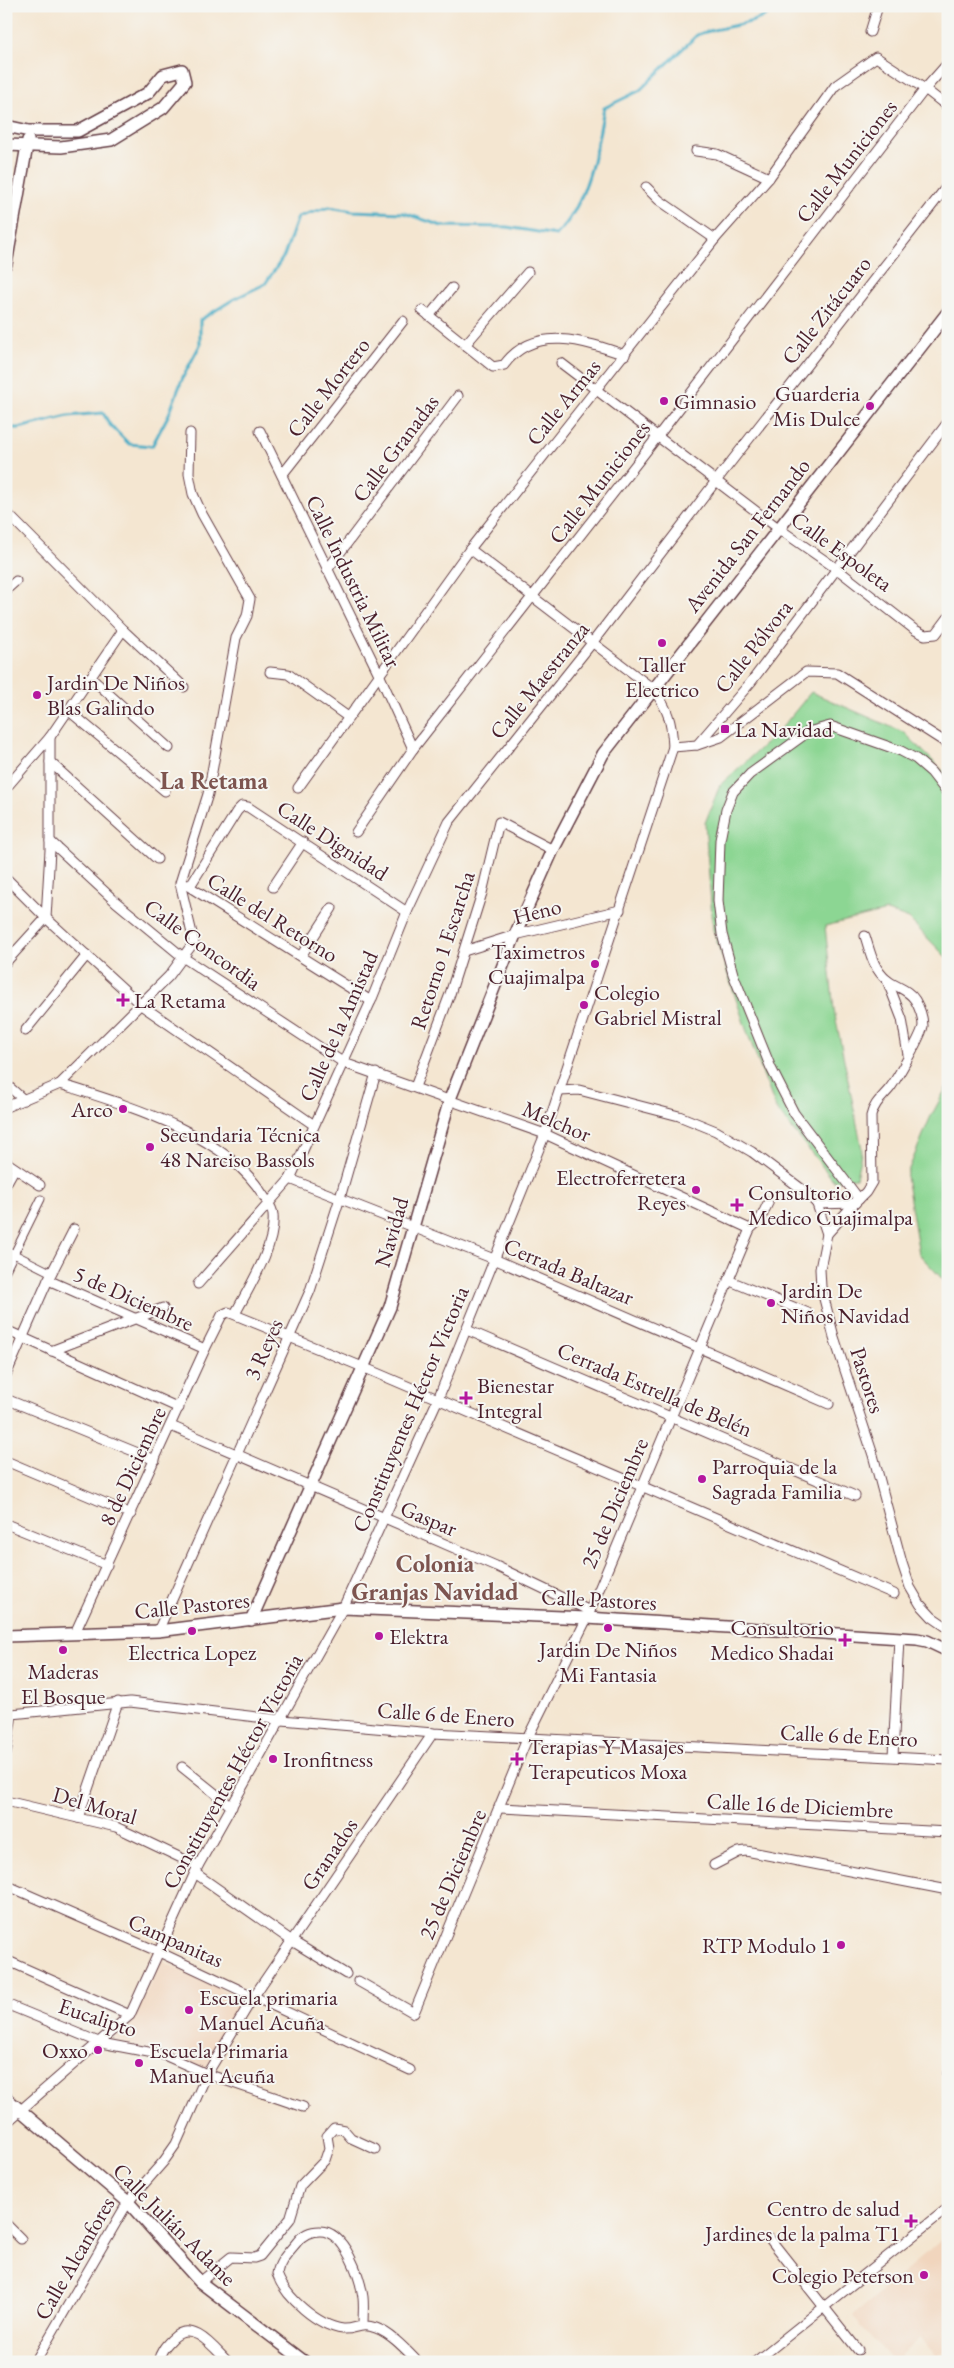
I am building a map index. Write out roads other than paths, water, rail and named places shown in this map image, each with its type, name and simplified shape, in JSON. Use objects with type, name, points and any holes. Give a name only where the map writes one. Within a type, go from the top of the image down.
[{"type":"street","points":[[870,32],[878,6]]},
{"type":"street","name":"Calle Armas","points":[[298,788],[378,674],[470,549],[598,390],[715,240],[769,178],[835,86],[876,57],[925,89]]},
{"type":"street","name":"Calle Municiones","points":[[356,832],[413,749],[658,436],[925,89],[948,63]]},
{"type":"street","points":[[6,126],[29,131],[78,131],[148,93],[163,75],[182,70],[185,82],[163,108],[111,140],[61,147],[6,145]]},
{"type":"street","points":[[925,89],[948,106]]},
{"type":"street","points":[[6,264],[29,131]]},
{"type":"street","points":[[696,150],[717,154],[769,178]]},
{"type":"street","name":"Calle Zitácuaro","points":[[716,481],[948,185]]},
{"type":"street","points":[[646,187],[659,200],[715,240]]},
{"type":"street","points":[[465,345],[528,272]]},
{"type":"street","points":[[452,288],[425,313],[493,367],[504,365],[513,353],[534,342],[565,339],[625,354]]},
{"type":"street","name":"Avenida San Fernando","points":[[553,850],[603,754],[652,688],[948,312]]},
{"type":"street","name":"Calle Mortero","points":[[282,476],[403,321]]},
{"type":"street","name":"Calle Espoleta","points":[[561,363],[778,528],[837,569],[915,630],[925,635],[936,634],[948,618]]},
{"type":"street","name":"Calle Granadas","points":[[327,570],[458,396]]},
{"type":"street","name":"Calle Pólvora","points":[[697,745],[752,682],[948,422]]},
{"type":"street","name":"Calle Industria Militar","points":[[260,431],[413,749]]},
{"type":"street","points":[[6,1107],[60,1084],[141,1005],[184,958],[194,942],[180,883],[208,794],[236,638],[247,616],[250,599],[202,514],[194,494],[189,474],[190,433]]},
{"type":"street","name":"Calle Maestranza","points":[[407,912],[449,822],[592,643],[716,481]]},
{"type":"street","points":[[9,515],[123,630],[184,686]]},
{"type":"street","points":[[470,549],[652,688],[664,702],[669,714],[672,725],[673,747],[697,745],[721,736],[806,672],[838,673],[948,744]]},
{"type":"street","points":[[6,590],[16,581]]},
{"type":"street","points":[[8,782],[50,737],[123,630]]},
{"type":"street","points":[[270,672],[288,674],[348,717]]},
{"type":"street","points":[[90,677],[169,748]]},
{"type":"street","points":[[68,710],[165,791]]},
{"type":"street","points":[[857,1201],[794,1113],[771,1068],[733,974],[722,934],[718,901],[720,840],[726,810],[733,792],[750,774],[808,732],[830,726],[901,751],[916,759],[931,772],[948,794]]},
{"type":"street","points":[[6,962],[46,918],[50,841],[50,737]]},
{"type":"street","name":"Constituyentes Héctor Victoria","points":[[6,2123],[130,2015],[196,1869],[282,1720],[343,1608],[438,1399],[545,1134],[673,747]]},
{"type":"street","points":[[50,762],[157,859]]},
{"type":"street","name":"Calle Dignidad","points":[[190,886],[242,806],[248,807],[303,842],[407,912]]},
{"type":"street","name":"Retorno 1 Escarcha","points":[[415,1087],[464,952],[482,893],[499,822],[553,850]]},
{"type":"street","name":"Calle Concordia","points":[[50,841],[116,902],[184,958],[344,1063]]},
{"type":"street","points":[[273,887],[303,842]]},
{"type":"street","name":"Navidad","points":[[251,1620],[365,1368],[390,1307],[450,1100],[515,935],[553,850]]},
{"type":"street","points":[[6,878],[46,918],[141,1005],[314,1125]]},
{"type":"street","name":"Calle del Retorno","points":[[180,883],[190,886],[371,1001]]},
{"type":"street","points":[[301,956],[332,908]]},
{"type":"street","name":"Heno","points":[[464,952],[515,935],[620,910]]},
{"type":"street","name":"Calle de la Amistad","points":[[198,1284],[290,1179],[344,1063],[407,912]]},
{"type":"street","points":[[865,936],[876,967],[887,980],[902,1019],[908,1055]]},
{"type":"street","points":[[25,1031],[87,955]]},
{"type":"street","points":[[827,1234],[872,1182],[871,1116],[874,1106],[890,1087],[919,1038],[923,1026],[921,1014],[914,999],[904,990],[887,980]]},
{"type":"street","name":"Melchor","points":[[344,1063],[376,1072],[545,1134],[750,1229]]},
{"type":"street","name":"3 Reyes","points":[[158,1631],[310,1291],[340,1198],[376,1072]]},
{"type":"street","points":[[6,1084],[24,1100]]},
{"type":"street","points":[[60,1084],[129,1106],[202,1140],[244,1169],[273,1212],[273,1231],[261,1263],[235,1314],[894,1594]]},
{"type":"street","name":"Pastores","points":[[560,1091],[579,1090],[678,1116],[716,1131],[752,1152],[807,1193],[817,1204],[823,1216],[827,1234],[820,1269],[820,1287],[834,1337],[873,1454],[902,1563],[910,1588],[920,1604],[932,1617],[948,1628]]},
{"type":"street","points":[[6,1162],[40,1185]]},
{"type":"street","points":[[6,1186],[16,1168]]},
{"type":"street","name":"Cerrada Baltazar","points":[[290,1179],[414,1226],[494,1259],[829,1404]]},
{"type":"street","points":[[6,1270],[41,1199]]},
{"type":"street","points":[[817,1204],[857,1201]]},
{"type":"street","name":"25 de Diciembre","points":[[358,1981],[414,2014],[528,1739],[588,1614],[750,1229],[760,1220],[768,1203]]},
{"type":"street","points":[[6,1375],[74,1229]]},
{"type":"street","points":[[6,1250],[50,1277]]},
{"type":"street","name":"5 de Diciembre","points":[[50,1277],[134,1318],[205,1349]]},
{"type":"street","points":[[728,1280],[808,1313]]},
{"type":"street","points":[[51,1351],[163,1308]]},
{"type":"street","name":"8 de Diciembre","points":[[75,1633],[222,1314],[228,1312],[235,1314]]},
{"type":"street","points":[[6,1330],[22,1339],[179,1408]]},
{"type":"street","name":"Cerrada Estrella de Belén","points":[[467,1330],[855,1496]]},
{"type":"street","points":[[6,1400],[155,1460]]},
{"type":"street","name":"Gaspar","points":[[171,1426],[237,1453],[383,1519],[496,1566],[588,1614]]},
{"type":"street","points":[[6,1461],[131,1514]]},
{"type":"street","points":[[6,1524],[107,1565]]},
{"type":"street","name":"Calle Pastores","points":[[6,1636],[158,1631],[343,1608],[588,1614],[899,1638],[927,1641],[948,1651]]},
{"type":"street","points":[[893,1756],[899,1638]]},
{"type":"street","points":[[78,1818],[118,1702]]},
{"type":"street","name":"Calle 6 de Enero","points":[[6,1754],[12,1714],[118,1702],[146,1703],[282,1720],[433,1733],[948,1760]]},
{"type":"street","name":"Granados","points":[[254,1996],[433,1733]]},
{"type":"street","points":[[182,1767],[232,1807]]},
{"type":"street","name":"Del Moral","points":[[6,1801],[116,1827],[196,1869],[292,1942],[346,1974]]},
{"type":"street","name":"Calle 16 de Diciembre","points":[[500,1808],[948,1832]]},
{"type":"street","points":[[714,1865],[738,1852],[746,1851],[948,1890]]},
{"type":"street","name":"Campanitas","points":[[6,1885],[158,1952],[410,2070]]},
{"type":"street","points":[[6,1960],[130,2015]]},
{"type":"street","name":"Calle Alcanfores","points":[[35,2362],[128,2202],[164,2161],[176,2144],[207,2074],[254,1996]]},
{"type":"street","name":"Eucalipto","points":[[6,2004],[100,2042],[164,2055],[207,2074],[304,2107]]},
{"type":"street","points":[[948,2073],[948,2089]]},
{"type":"street","name":"Calle Julián Adame","points":[[6,2098],[128,2202],[200,2282],[305,2362]]},
{"type":"street","points":[[200,2282],[230,2258],[254,2258],[260,2256],[290,2219],[300,2186],[326,2160],[329,2148],[327,2136],[334,2128],[344,2130],[351,2138],[375,2149]]},
{"type":"street","points":[[754,2362],[948,2208]]},
{"type":"street","points":[[6,2224],[21,2239]]},
{"type":"street","points":[[363,2324],[363,2297],[356,2274],[341,2241],[336,2235],[326,2231],[308,2233],[301,2237],[278,2268],[277,2274],[286,2290],[309,2313],[330,2324],[344,2329],[363,2324],[385,2332],[418,2362]]},
{"type":"street","points":[[770,2239],[858,2350]]},
{"type":"street","points":[[158,2362],[162,2350],[177,2333],[188,2331],[200,2335],[228,2362]]},
{"type":"waterway","points":[[6,428],[19,428],[68,416],[103,413],[110,425],[129,444],[152,446],[169,414],[183,377],[200,345],[200,320],[234,299],[265,284],[284,256],[298,217],[329,207],[353,211],[404,213],[442,226],[507,227],[556,235],[567,223],[583,193],[594,158],[604,108],[639,91],[697,35],[751,22],[769,13],[776,6]]},
{"type":"place","name":"Gimnasio","points":[[664,401]]},
{"type":"place","name":"Guarderia Mis Dulce","points":[[870,406]]},
{"type":"place","name":"Taller Electrico","points":[[662,643]]},
{"type":"place","name":"Jardin De Niños Blas Galindo","points":[[37,695]]},
{"type":"place","name":"La Navidad","points":[[725,729]]},
{"type":"place","name":"Taximetros Cuajimalpa","points":[[595,964]]},
{"type":"place","name":"La Retama","points":[[123,1000]]},
{"type":"place","name":"Colegio Gabriel Mistral","points":[[584,1005]]},
{"type":"place","name":"Arco","points":[[123,1109]]},
{"type":"place","name":"Secundaria Técnica 48 Narciso Bassols","points":[[150,1147]]},
{"type":"place","name":"Electroferretera Reyes","points":[[696,1190]]},
{"type":"place","name":"Consultorio Medico Cuajimalpa","points":[[737,1205]]},
{"type":"place","name":"Jardin De Niños Navidad","points":[[771,1303]]},
{"type":"place","name":"Bienestar Integral","points":[[466,1398]]},
{"type":"place","name":"Parroquia de la Sagrada Familia","points":[[702,1479]]},
{"type":"place","name":"Jardin De Niños Mi Fantasia","points":[[608,1628]]},
{"type":"place","name":"Electrica Lopez","points":[[192,1631]]},
{"type":"place","name":"Elektra","points":[[379,1636]]},
{"type":"place","name":"Consultorio Medico Shadai","points":[[845,1640]]},
{"type":"place","name":"Maderas El Bosque","points":[[63,1650]]},
{"type":"place","name":"Ironfitness","points":[[273,1759]]},
{"type":"place","name":"Terapias Y Masajes Terapeuticos Moxa","points":[[517,1759]]},
{"type":"place","name":"RTP Modulo 1","points":[[841,1945]]},
{"type":"place","name":"Escuela primaria Manuel Acuña","points":[[189,2010]]},
{"type":"place","name":"Oxxo","points":[[98,2050]]},
{"type":"place","name":"Escuela Primaria Manuel Acuña","points":[[139,2063]]},
{"type":"place","name":"Centro de salud Jardines de la palma T1","points":[[911,2221]]},
{"type":"place","name":"Colegio Peterson","points":[[924,2275]]},
{"type":"district","name":"La Retama","points":[[214,781]]},
{"type":"district","name":"Colonia Granjas Navidad","points":[[435,1578]]}]
